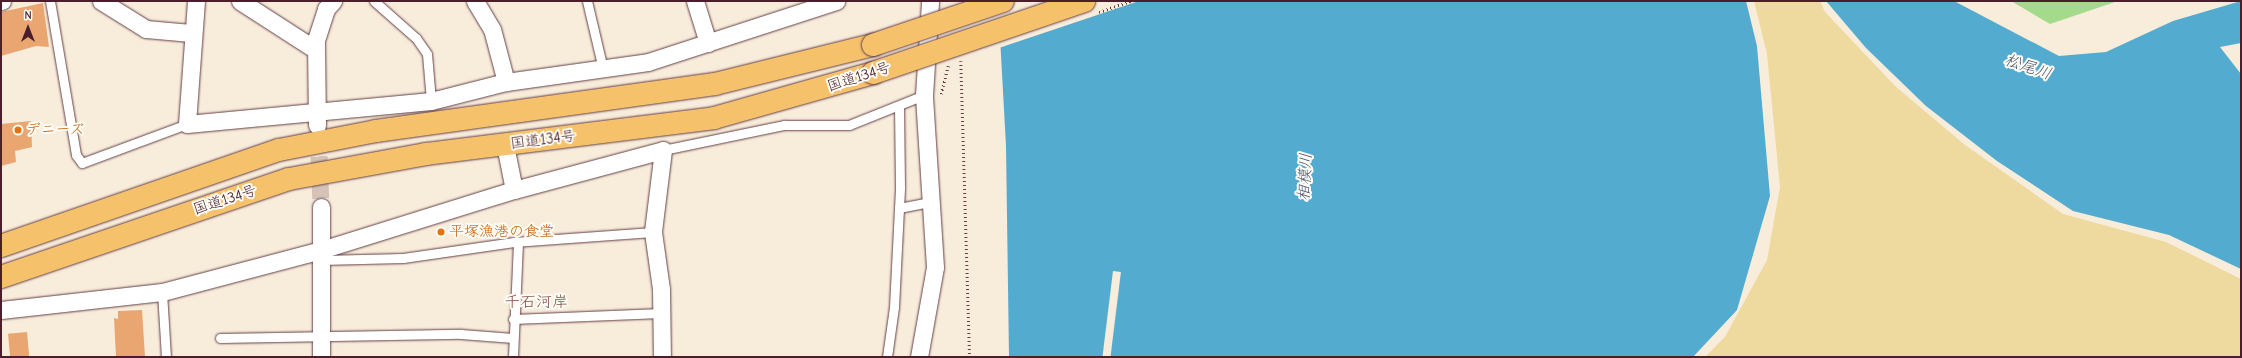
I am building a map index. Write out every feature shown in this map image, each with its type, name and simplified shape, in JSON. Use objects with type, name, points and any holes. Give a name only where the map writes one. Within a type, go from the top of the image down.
[{"type":"highway","name":"国道134号","points":[[1,246],[279,150],[376,131],[715,84],[873,45],[1003,1]]},
{"type":"highway","name":"国道134号","points":[[1,277],[289,179],[426,154],[714,118],[873,72],[1084,1]]},
{"type":"street","points":[[101,1],[146,29],[191,33]]},
{"type":"street","points":[[196,1],[191,33],[187,124],[317,117],[431,101],[506,82],[648,62],[708,43],[804,6],[836,1]]},
{"type":"street","points":[[240,1],[316,50]]},
{"type":"street","points":[[317,117],[316,50],[326,9],[333,1]]},
{"type":"street","points":[[696,1],[708,43]]},
{"type":"street","points":[[919,357],[935,267],[924,95],[930,1]]},
{"type":"street","points":[[479,2],[492,29],[506,82]]},
{"type":"street","points":[[505,145],[514,190]]},
{"type":"street","points":[[1,310],[162,292],[321,255],[514,190],[663,150],[653,232],[661,313],[662,357]]},
{"type":"street","points":[[321,207],[321,357]]},
{"type":"lane","points":[[50,1],[76,155],[82,163],[187,124]]},
{"type":"lane","points":[[374,1],[416,38],[427,54],[431,101]]},
{"type":"lane","points":[[587,1],[602,69]]},
{"type":"lane","points":[[663,150],[784,125],[849,125],[898,108],[924,95]]},
{"type":"lane","points":[[887,357],[894,307],[899,208],[898,108]]},
{"type":"lane","points":[[899,208],[931,202]]},
{"type":"lane","points":[[321,255],[403,258],[518,242],[653,232]]},
{"type":"lane","points":[[513,357],[513,319],[518,242]]},
{"type":"lane","points":[[162,292],[166,357]]},
{"type":"lane","points":[[513,319],[661,313]]},
{"type":"lane","points":[[220,338],[322,334],[513,338]]},
{"type":"path","points":[[961,55],[965,98],[970,357]]},
{"type":"green space","points":[[2011,1],[2118,1],[2050,24]]},
{"type":"sand","points":[[1754,1],[1820,1],[1825,12],[1895,86],[1965,145],[2063,214],[2166,242],[2241,279],[2241,357],[1705,357],[1725,337],[1767,260],[1780,187],[1767,54]]},
{"type":"water","name":"相模川","points":[[998,1],[1746,1],[1757,46],[1770,196],[1737,310],[1693,357],[1009,357],[1006,146]]},
{"type":"water","name":"松尾川","points":[[1826,1],[1954,1],[2059,56],[2106,52],[2173,21],[2241,1],[2241,43],[2220,47],[2241,74],[2241,269],[2169,235],[2073,211],[1997,161],[1926,106],[1866,48]]},
{"type":"pier","points":[[996,1],[1139,1],[999,48]]},
{"type":"pier","points":[[1113,271],[1121,272],[1111,357],[1103,356]]},
{"type":"building","points":[[43,3],[49,47],[36,46],[1,56],[1,12]]},
{"type":"building","points":[[31,121],[32,147],[15,151],[16,162],[1,166],[1,124]]},
{"type":"building","points":[[142,310],[145,357],[116,357],[114,318],[118,319],[118,311]]},
{"type":"building","points":[[27,332],[29,357],[10,357],[8,334]]},
{"type":"tunnel","points":[[318,131],[321,207]]},
{"type":"place","name":"デニーズ","points":[[18,130]]},
{"type":"place","name":"平塚漁港の食堂","points":[[441,232]]},
{"type":"district","name":"千石河岸","points":[[536,302]]}]
